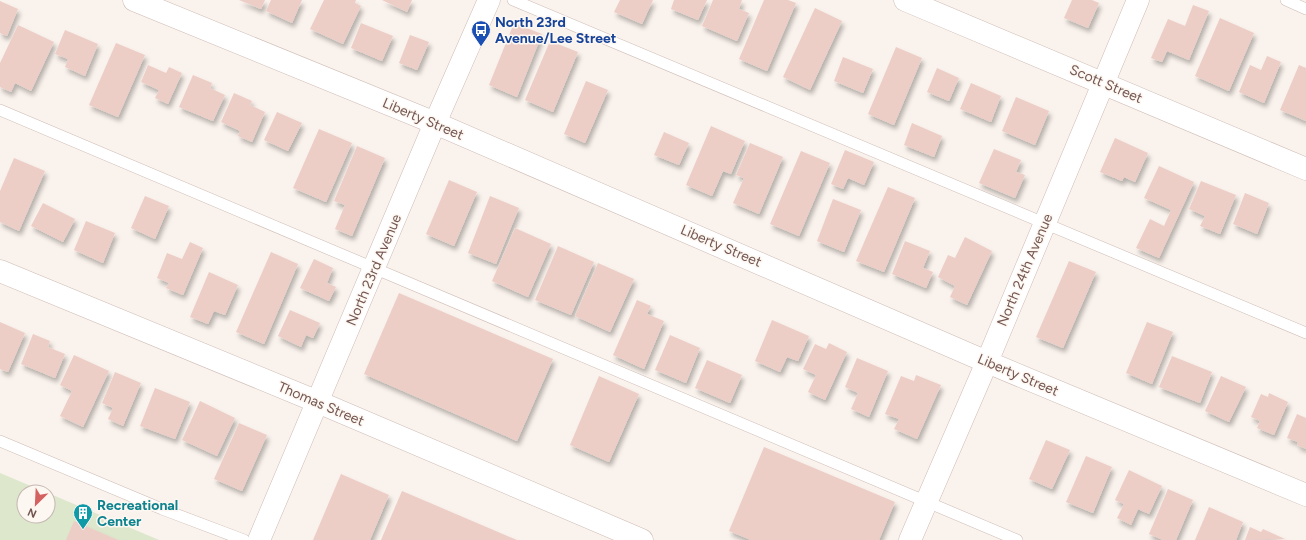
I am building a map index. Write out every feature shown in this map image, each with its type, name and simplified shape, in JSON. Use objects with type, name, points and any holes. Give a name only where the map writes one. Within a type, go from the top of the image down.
[{"type":"street","name":"Liberty Street","points":[[134,0],[435,123],[987,362],[1306,495]]},
{"type":"street","name":"North 23rd Avenue","points":[[259,540],[435,123],[490,0]]},
{"type":"street","name":"Scott Street","points":[[905,0],[1306,169]]},
{"type":"street","name":"North 24th Avenue","points":[[910,540],[987,362],[1138,0]]},
{"type":"street","name":"Thomas Street","points":[[0,271],[318,402],[642,540]]},
{"type":"lane","points":[[513,0],[1306,333]]},
{"type":"lane","points":[[1286,0],[1306,9]]},
{"type":"lane","points":[[0,110],[1017,540]]},
{"type":"lane","points":[[0,441],[162,509],[244,540]]},
{"type":"green space","points":[[0,473],[26,484],[16,484],[16,524],[56,524],[56,496],[159,540],[0,540]]},
{"type":"building","points":[[239,0],[265,0],[261,9]]},
{"type":"building","points":[[271,0],[302,0],[292,23],[266,11]]},
{"type":"building","points":[[324,0],[356,0],[355,3],[361,6],[343,44],[310,29]]},
{"type":"building","points":[[382,0],[412,0],[407,12]]},
{"type":"building","points":[[620,0],[653,0],[642,24],[614,12]]},
{"type":"building","points":[[674,0],[707,0],[698,20],[671,9]]},
{"type":"building","points":[[713,0],[742,0],[739,9],[749,13],[737,41],[702,26]]},
{"type":"building","points":[[764,0],[788,0],[796,3],[767,71],[739,59]]},
{"type":"building","points":[[1072,0],[1092,0],[1099,3],[1088,28],[1064,18]]},
{"type":"building","points":[[0,1],[18,9],[7,36],[0,33]]},
{"type":"building","points":[[1193,5],[1209,11],[1189,60],[1167,51],[1162,62],[1151,58],[1168,19],[1185,26]]},
{"type":"building","points":[[815,8],[842,21],[810,90],[783,77]]},
{"type":"building","points":[[1220,18],[1254,33],[1229,91],[1195,76]]},
{"type":"building","points":[[361,23],[393,36],[382,61],[351,48]]},
{"type":"building","points":[[514,23],[542,34],[517,97],[489,85]]},
{"type":"building","points":[[18,25],[54,42],[31,91],[15,83],[11,92],[0,87],[0,63]]},
{"type":"building","points":[[65,30],[98,44],[85,76],[65,67],[68,59],[55,54]]},
{"type":"building","points":[[410,35],[429,42],[417,70],[399,63]]},
{"type":"building","points":[[550,41],[578,52],[553,112],[525,100]]},
{"type":"building","points":[[116,43],[145,55],[118,117],[89,105]]},
{"type":"building","points":[[896,47],[922,58],[894,125],[868,114]]},
{"type":"building","points":[[1267,56],[1281,62],[1264,103],[1239,92],[1250,65],[1261,70]]},
{"type":"building","points":[[843,57],[873,69],[863,93],[834,81]]},
{"type":"building","points":[[148,65],[166,73],[169,67],[182,73],[168,104],[155,98],[159,90],[141,82]]},
{"type":"building","points":[[1299,65],[1306,68],[1306,121],[1280,110]]},
{"type":"building","points":[[937,68],[959,78],[949,101],[927,92]]},
{"type":"building","points":[[193,75],[212,83],[210,88],[225,95],[213,121],[179,107]]},
{"type":"building","points":[[586,81],[608,90],[585,143],[564,134]]},
{"type":"building","points":[[971,83],[1001,96],[991,122],[960,109]]},
{"type":"building","points":[[234,93],[252,101],[250,105],[265,112],[252,142],[238,136],[240,131],[221,122]]},
{"type":"building","points":[[1016,97],[1049,111],[1035,145],[1002,131]]},
{"type":"building","points":[[277,112],[302,123],[288,151],[264,140]]},
{"type":"building","points":[[912,123],[942,136],[934,157],[904,145]]},
{"type":"building","points":[[711,126],[745,141],[731,174],[723,171],[712,196],[686,185]]},
{"type":"building","points":[[319,129],[352,143],[326,202],[293,188]]},
{"type":"building","points":[[664,132],[689,143],[679,165],[654,155]]},
{"type":"building","points":[[1115,138],[1148,153],[1135,182],[1124,177],[1122,181],[1100,172]]},
{"type":"building","points":[[750,143],[783,157],[759,214],[733,203],[744,178],[736,175]]},
{"type":"building","points":[[357,146],[385,158],[352,236],[335,229],[345,205],[334,201]]},
{"type":"building","points":[[994,149],[1021,160],[1016,172],[1025,175],[1015,198],[979,183]]},
{"type":"building","points":[[845,150],[874,162],[864,185],[848,178],[843,189],[831,184]]},
{"type":"building","points":[[801,151],[830,163],[799,236],[770,224]]},
{"type":"building","points":[[14,158],[45,171],[19,231],[0,222],[0,191]]},
{"type":"building","points":[[1159,166],[1194,182],[1159,258],[1136,248],[1150,219],[1164,226],[1171,210],[1144,198]]},
{"type":"building","points":[[449,180],[477,192],[454,246],[426,234]]},
{"type":"building","points":[[1201,181],[1236,195],[1220,234],[1200,226],[1205,216],[1189,209]]},
{"type":"building","points":[[888,187],[915,198],[884,272],[856,261]]},
{"type":"building","points":[[1245,193],[1269,203],[1257,234],[1233,224]]},
{"type":"building","points":[[145,196],[169,206],[155,239],[131,228]]},
{"type":"building","points":[[490,196],[519,208],[496,264],[468,253]]},
{"type":"building","points":[[833,199],[861,210],[844,252],[817,241]]},
{"type":"building","points":[[43,203],[75,219],[63,242],[31,226]]},
{"type":"building","points":[[86,221],[115,233],[103,263],[74,250]]},
{"type":"building","points":[[515,228],[551,244],[528,297],[492,281]]},
{"type":"building","points":[[965,237],[992,251],[967,305],[950,297],[955,286],[938,277],[948,255],[955,258]]},
{"type":"building","points":[[905,241],[930,251],[923,268],[933,272],[926,288],[892,274]]},
{"type":"building","points":[[190,242],[203,248],[183,295],[166,288],[169,283],[157,278],[167,253],[182,259]]},
{"type":"building","points":[[558,246],[594,262],[571,315],[535,300]]},
{"type":"building","points":[[271,252],[298,264],[264,344],[236,332]]},
{"type":"building","points":[[314,259],[333,268],[327,283],[336,287],[329,301],[300,288]]},
{"type":"building","points":[[1069,261],[1096,272],[1063,348],[1036,337]]},
{"type":"building","points":[[598,263],[634,279],[610,332],[575,316]]},
{"type":"building","points":[[209,272],[238,285],[225,315],[214,311],[208,324],[190,317]]},
{"type":"building","points":[[399,293],[553,359],[517,441],[364,374]]},
{"type":"building","points":[[637,300],[651,306],[647,314],[664,321],[644,369],[613,355]]},
{"type":"building","points":[[290,310],[320,323],[313,338],[306,335],[301,347],[278,336]]},
{"type":"building","points":[[772,320],[809,336],[798,361],[787,357],[780,372],[755,361]]},
{"type":"building","points":[[0,322],[25,333],[8,372],[0,369]]},
{"type":"building","points":[[1147,322],[1173,332],[1152,384],[1126,373]]},
{"type":"building","points":[[33,334],[50,341],[48,347],[65,354],[55,378],[21,364]]},
{"type":"building","points":[[670,335],[700,348],[686,383],[655,370]]},
{"type":"building","points":[[829,343],[847,352],[825,400],[808,392],[816,375],[803,369],[815,344],[826,349]]},
{"type":"building","points":[[74,355],[109,371],[83,427],[60,416],[72,391],[60,385]]},
{"type":"building","points":[[1172,356],[1212,372],[1200,403],[1159,387]]},
{"type":"building","points":[[857,358],[888,371],[869,417],[851,409],[858,393],[845,387]]},
{"type":"building","points":[[707,360],[742,375],[730,403],[695,388]]},
{"type":"building","points":[[115,372],[141,383],[123,426],[108,419],[113,408],[102,403]]},
{"type":"building","points":[[916,375],[941,385],[917,439],[894,429],[899,419],[885,414],[901,376],[914,381]]},
{"type":"building","points":[[599,376],[639,394],[609,462],[570,445]]},
{"type":"building","points":[[1221,376],[1246,387],[1229,422],[1205,411]]},
{"type":"building","points":[[155,388],[190,402],[175,439],[140,426]]},
{"type":"building","points":[[1269,393],[1288,402],[1274,435],[1257,428],[1260,421],[1251,417],[1261,394],[1268,397]]},
{"type":"building","points":[[200,401],[235,418],[217,456],[182,440]]},
{"type":"building","points":[[1297,414],[1306,418],[1306,449],[1297,445],[1298,442],[1287,438]]},
{"type":"building","points":[[239,423],[267,435],[242,491],[214,479]]},
{"type":"building","points":[[1046,440],[1070,450],[1052,489],[1029,479]]},
{"type":"building","points":[[764,447],[895,502],[879,540],[751,540],[729,531]]},
{"type":"building","points":[[1086,456],[1112,467],[1093,513],[1066,502]]},
{"type":"building","points":[[1129,470],[1162,486],[1149,514],[1138,509],[1131,525],[1117,518],[1124,504],[1115,500]]},
{"type":"building","points":[[341,474],[389,495],[370,540],[313,540]]},
{"type":"building","points":[[1168,489],[1193,500],[1176,540],[1163,540],[1149,534]]},
{"type":"building","points":[[402,491],[517,540],[381,540]]},
{"type":"building","points":[[1209,507],[1243,522],[1236,540],[1195,540]]},
{"type":"building","name":"Recreational Center","points":[[74,521],[118,540],[66,540]]},
{"type":"building","points":[[1250,527],[1261,532],[1263,529],[1285,539],[1245,540]]},
{"type":"place","name":"North 23rd Avenue/Lee Street","points":[[481,47]]},
{"type":"place","name":"Recreational Center","points":[[83,530]]}]
